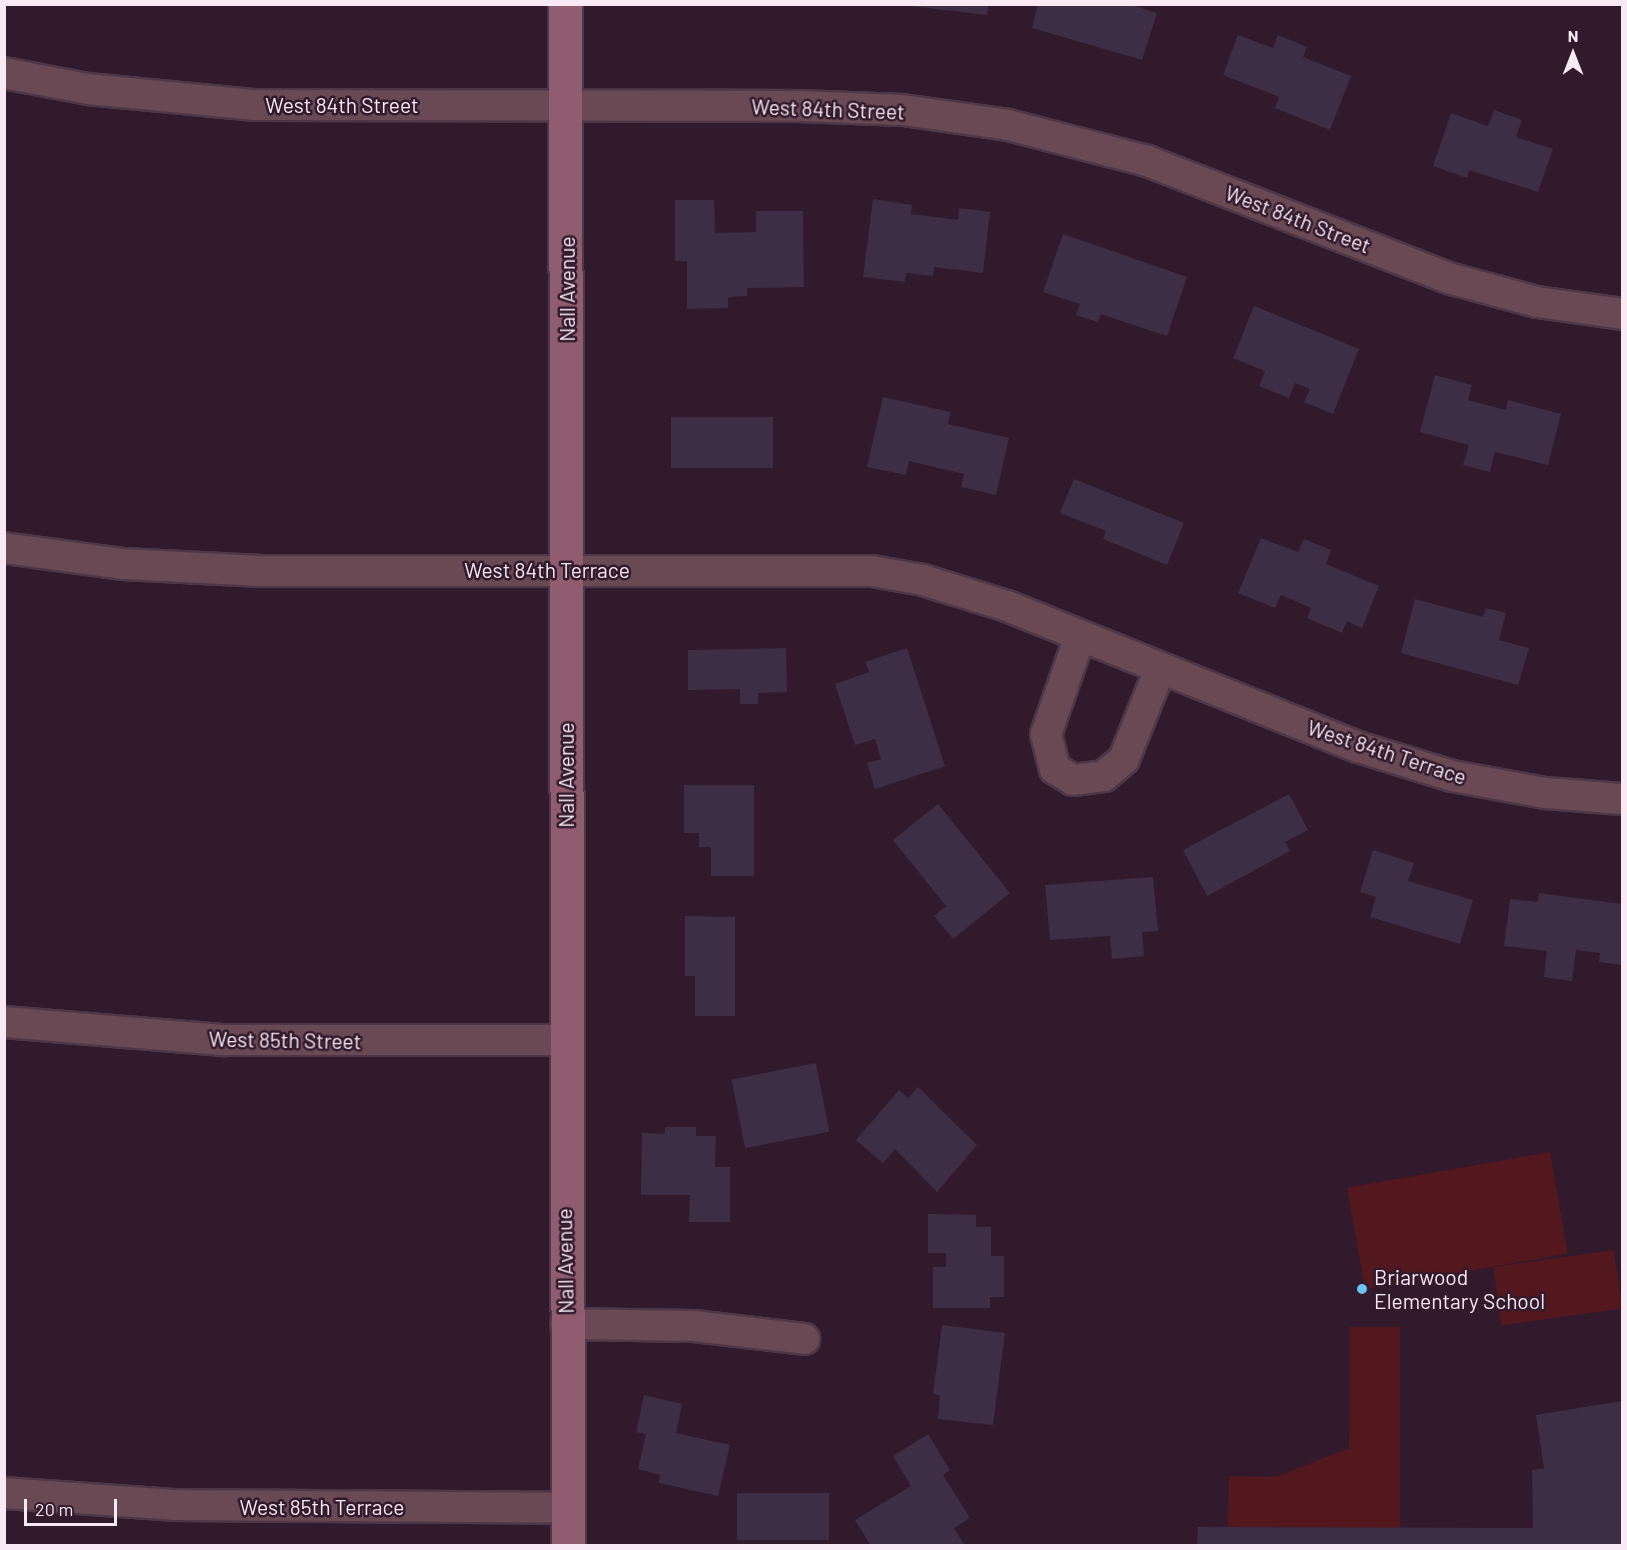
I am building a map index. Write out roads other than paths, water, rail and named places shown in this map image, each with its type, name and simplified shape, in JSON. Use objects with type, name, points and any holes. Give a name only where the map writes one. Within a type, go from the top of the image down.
[{"type":"main road","name":"Nall Avenue","points":[[566,4],[568,1545]]},
{"type":"street","name":"West 84th Street","points":[[4,73],[88,89],[253,105],[566,105],[903,110],[1008,125],[1146,161],[1452,279],[1537,302],[1623,314]]},
{"type":"street","name":"West 84th Terrace","points":[[4,548],[122,564],[261,572],[568,570],[872,572],[963,591],[1358,747],[1452,776],[1546,793],[1623,799]]},
{"type":"street","points":[[1080,636],[1046,734],[1055,769],[1073,780],[1104,776],[1124,759],[1160,669]]},
{"type":"street","name":"West 85th Street","points":[[4,1022],[225,1040],[567,1040]]},
{"type":"street","points":[[566,1324],[694,1326],[804,1339]]},
{"type":"street","name":"West 85th Terrace","points":[[4,1492],[174,1505],[568,1508]]},
{"type":"place","name":"Briarwood Elementary School","points":[[1362,1289]]}]
